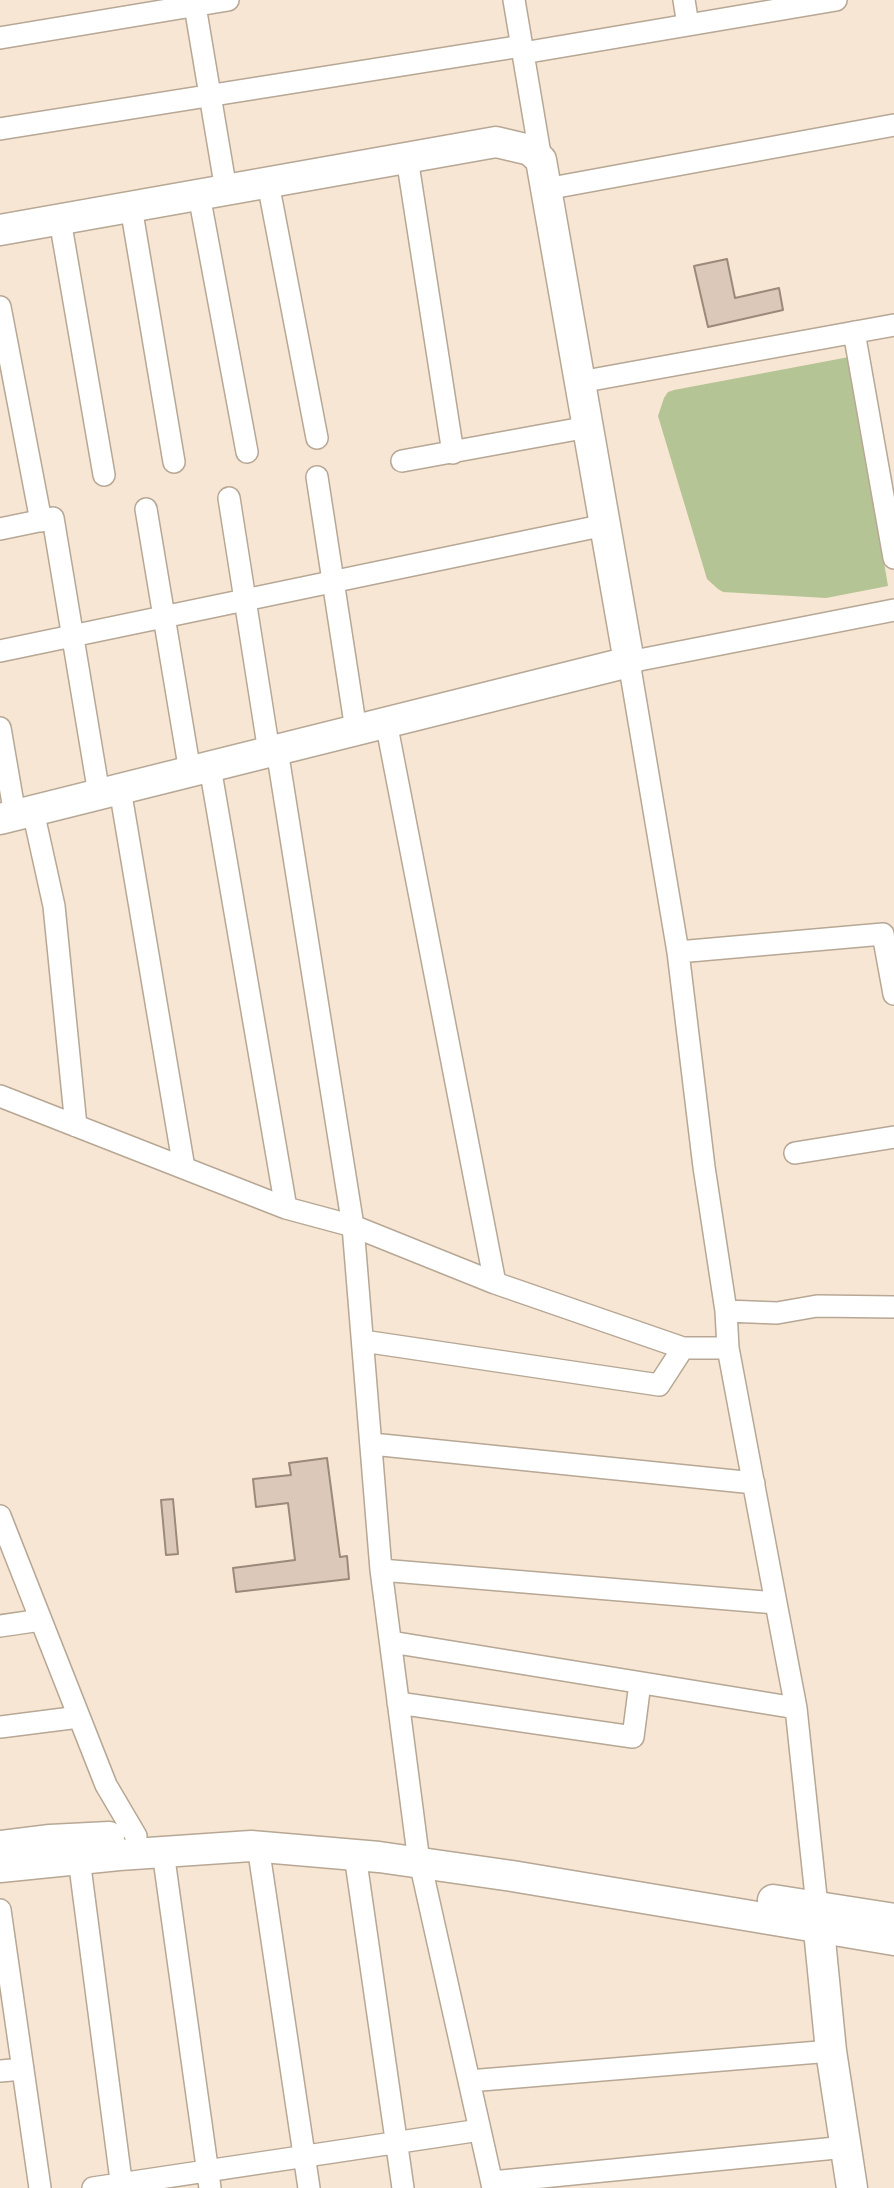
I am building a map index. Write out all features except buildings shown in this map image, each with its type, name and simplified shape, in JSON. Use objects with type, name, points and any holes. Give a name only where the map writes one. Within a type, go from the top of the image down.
[{"type":"street","points":[[0,38],[195,3],[228,0]]},
{"type":"street","points":[[514,0],[678,952],[704,1167],[726,1311],[728,1348],[796,1708],[831,2051],[852,2188]]},
{"type":"street","points":[[684,0],[688,25]]},
{"type":"street","points":[[0,129],[688,25],[836,0]]},
{"type":"street","points":[[195,3],[210,96],[212,193],[247,452]]},
{"type":"street","points":[[546,189],[894,125]]},
{"type":"street","points":[[0,230],[496,142],[530,150],[541,160]]},
{"type":"street","points":[[407,158],[453,453]]},
{"type":"street","points":[[268,183],[317,438]]},
{"type":"street","points":[[131,207],[174,462]]},
{"type":"street","points":[[60,220],[104,475]]},
{"type":"street","points":[[0,307],[41,521]]},
{"type":"street","points":[[580,382],[894,325]]},
{"type":"street","points":[[855,332],[885,452],[894,558]]},
{"type":"street","points":[[402,461],[588,427]]},
{"type":"street","points":[[317,477],[356,730]]},
{"type":"street","points":[[229,498],[353,1226],[381,1570],[419,1858],[493,2185],[846,2147]]},
{"type":"street","points":[[146,509],[164,617],[200,769],[286,1208]]},
{"type":"street","points":[[0,529],[53,518],[73,636],[110,792],[184,1168]]},
{"type":"street","points":[[0,651],[605,525]]},
{"type":"street","points":[[16,815],[629,662],[894,610]]},
{"type":"street","points":[[386,722],[495,1283]]},
{"type":"street","points":[[0,728],[16,815],[54,906],[76,1126]]},
{"type":"street","points":[[678,952],[888,933],[894,994]]},
{"type":"street","points":[[0,1096],[286,1208],[353,1226],[495,1283],[683,1348],[728,1348]]},
{"type":"street","points":[[795,1153],[894,1137]]},
{"type":"street","points":[[726,1311],[777,1313],[817,1306],[894,1307]]},
{"type":"street","points":[[363,1341],[659,1385],[683,1348]]},
{"type":"street","points":[[372,1444],[754,1483]]},
{"type":"street","points":[[0,1517],[4,1538],[41,1620],[106,1785],[136,1836]]},
{"type":"street","points":[[381,1570],[776,1603]]},
{"type":"street","points":[[0,1626],[41,1620]]},
{"type":"street","points":[[391,1642],[796,1708]]},
{"type":"street","points":[[398,1703],[633,1737],[640,1683]]},
{"type":"street","points":[[0,1727],[79,1717]]},
{"type":"street","points":[[0,1846],[50,1840],[247,1830],[419,1858]]},
{"type":"street","points":[[0,1867],[258,1846],[519,1863],[818,1917],[894,1940]]},
{"type":"street","points":[[258,1846],[309,2188]]},
{"type":"street","points":[[163,1852],[208,2179]]},
{"type":"street","points":[[355,1854],[402,2188]]},
{"type":"street","points":[[79,1859],[122,2186]]},
{"type":"street","points":[[0,1910],[40,2188]]},
{"type":"street","points":[[818,1917],[894,1919]]},
{"type":"street","points":[[469,2081],[831,2051]]},
{"type":"street","points":[[0,2071],[23,2069]]},
{"type":"street","points":[[93,2188],[208,2179],[305,2155],[480,2130]]},
{"type":"green space","points":[[849,357],[888,586],[826,598],[723,592],[707,579],[658,416],[664,398],[668,392],[674,390]]}]
